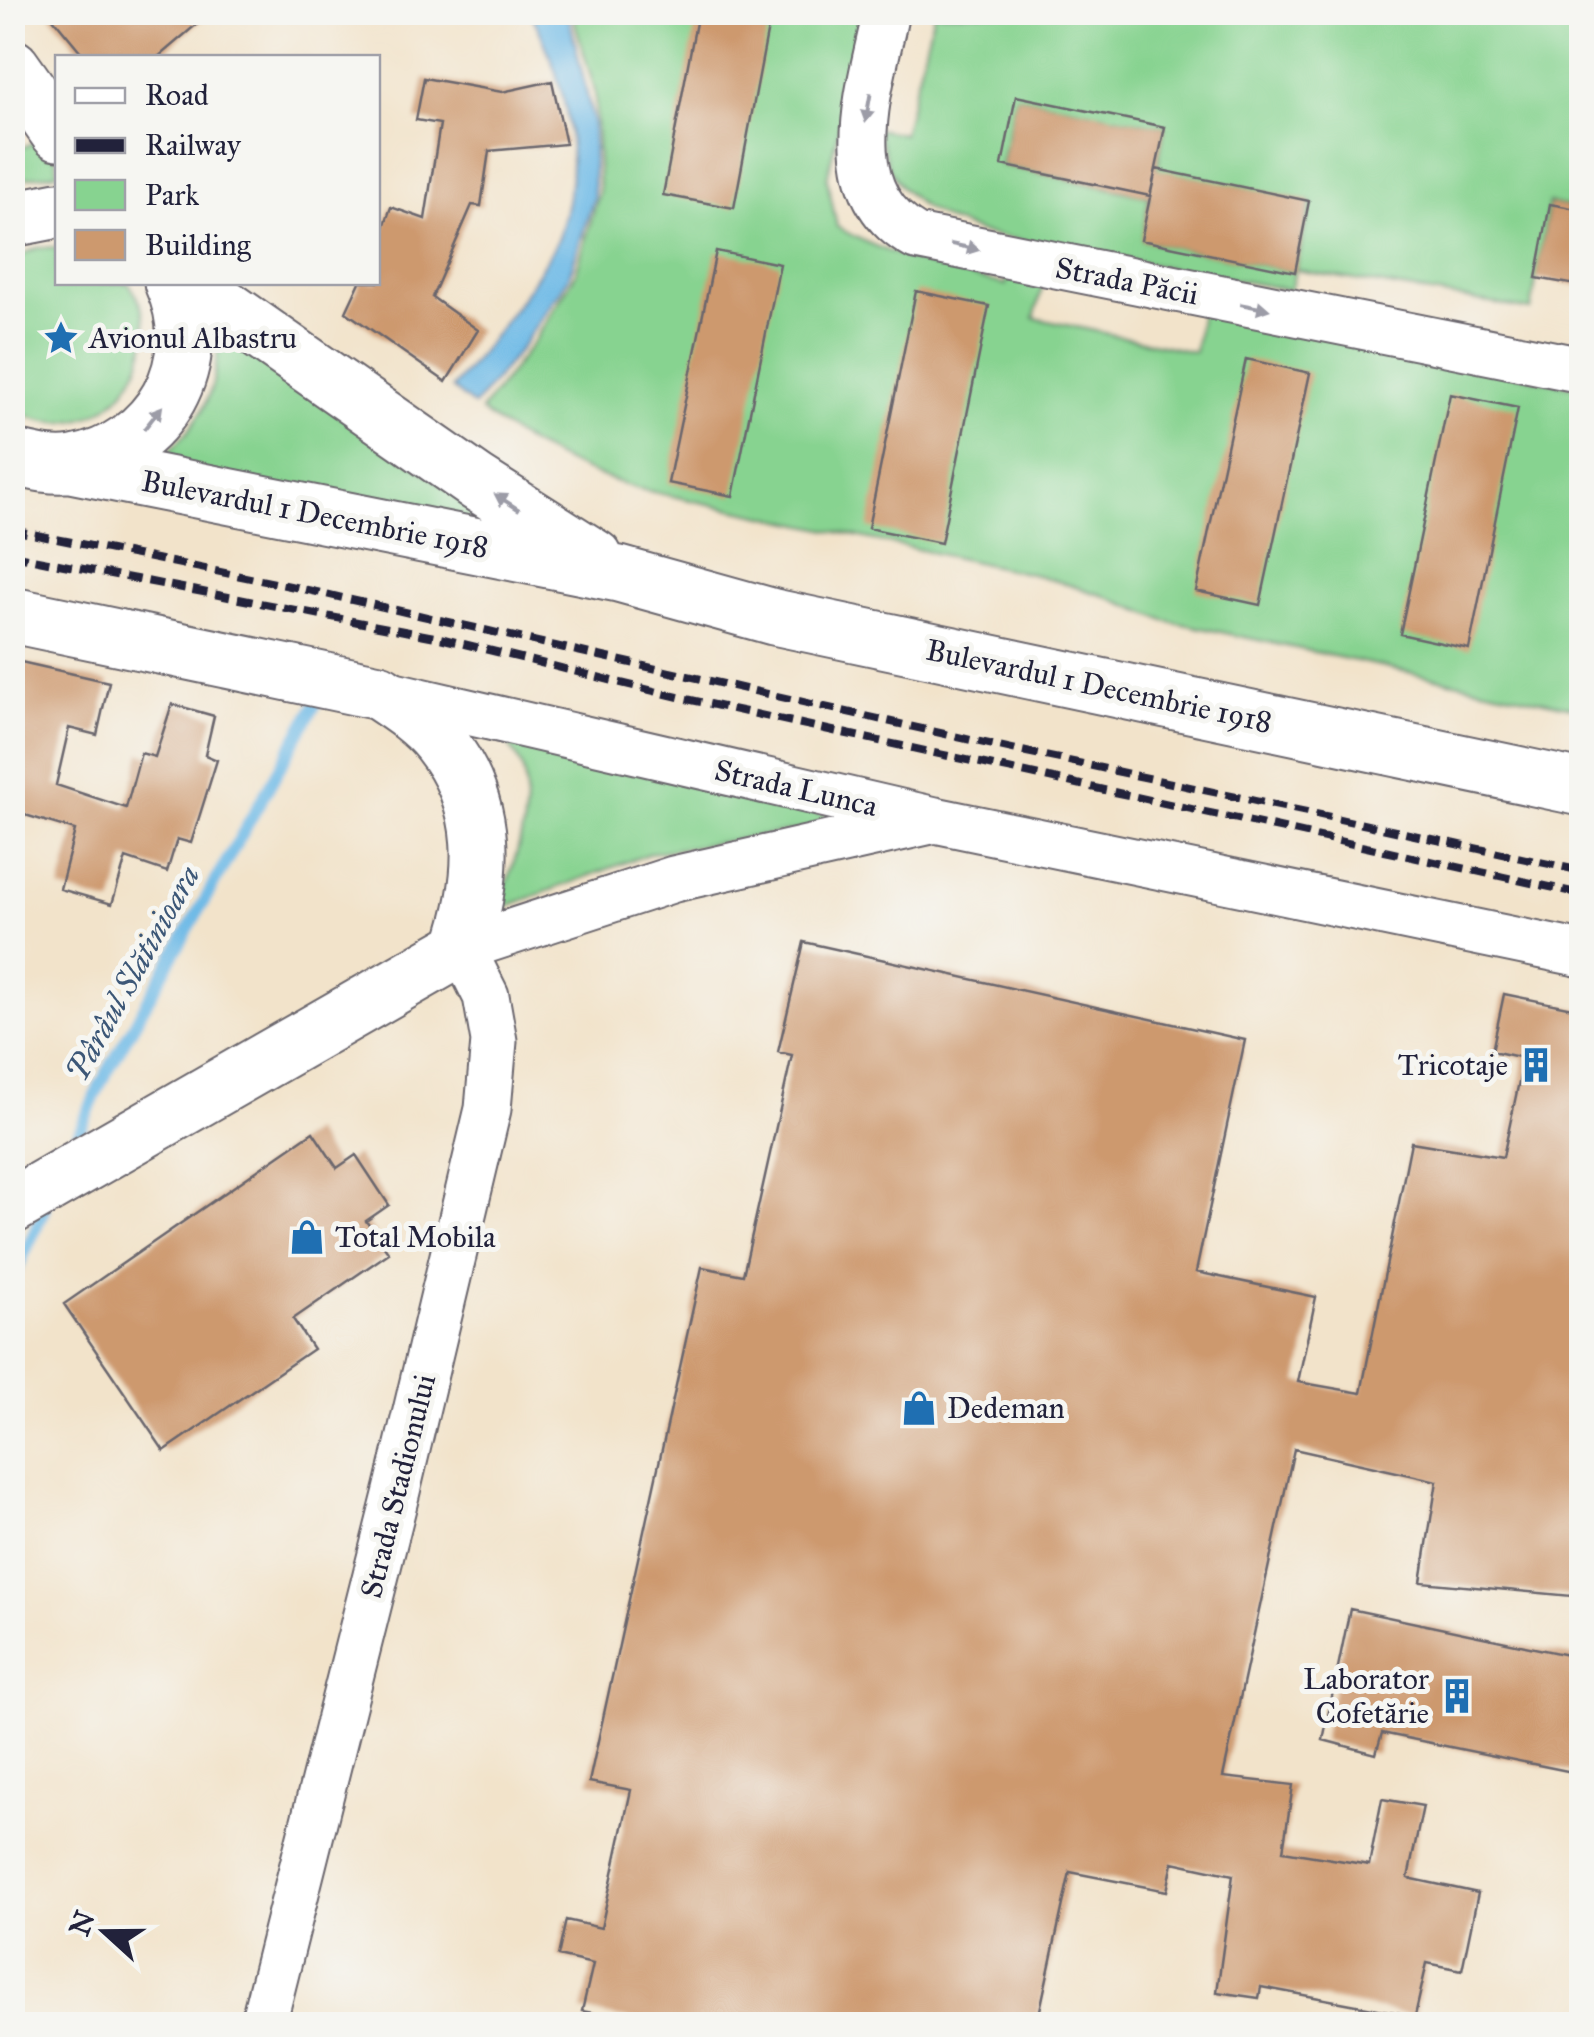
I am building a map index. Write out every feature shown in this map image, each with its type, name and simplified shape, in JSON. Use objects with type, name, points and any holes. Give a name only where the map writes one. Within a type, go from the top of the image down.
[{"type":"main road","points":[[12,67],[55,128]]},
{"type":"main road","points":[[12,218],[55,211]]},
{"type":"main road","points":[[71,464],[113,452],[150,426],[174,389],[186,347],[181,302],[173,285]]},
{"type":"main road","name":"Bulevardul 1 Decembrie 1918","points":[[193,285],[477,482],[619,574]]},
{"type":"main road","name":"Bulevardul 1 Decembrie 1918","points":[[12,457],[42,464],[71,464],[619,574],[774,617],[1582,788]]},
{"type":"main road","name":"Strada Lunca","points":[[12,615],[379,692]]},
{"type":"main road","points":[[12,1206],[462,948],[476,906],[481,870],[480,839],[472,806],[440,742],[411,714],[379,692]]},
{"type":"street","name":"Strada Păcii","points":[[886,12],[865,126],[865,171],[870,192],[882,210],[894,224],[916,237],[1582,370]]},
{"type":"street","name":"Strada Lunca","points":[[379,692],[936,820],[1582,954]]},
{"type":"street","points":[[462,948],[674,879],[936,820]]},
{"type":"street","name":"Strada Stadionului","points":[[263,2024],[488,1108],[494,1041],[486,996],[462,948]]},
{"type":"green space","points":[[572,13],[864,13],[827,179],[837,227],[898,255],[962,274],[1006,285],[1007,269],[1044,280],[1034,318],[1194,352],[1201,311],[1581,388],[1581,709],[1164,620],[1040,576],[635,488],[555,457],[481,411],[535,340],[576,273],[599,192],[595,91]]},
{"type":"green space","points":[[934,13],[1581,13],[1581,209],[1549,203],[1531,310],[1296,270],[1311,202],[1157,170],[1165,127],[1016,96],[1001,165],[1149,197],[1142,240],[1295,272],[1290,290],[981,233],[922,206],[901,187],[889,168],[877,129],[903,134]]},
{"type":"green space","points":[[41,139],[55,156],[55,173],[13,180],[12,152]]},
{"type":"green space","points":[[55,247],[55,285],[129,285],[140,303],[145,326],[137,370],[125,390],[88,417],[58,422],[13,410],[13,259],[37,248]]},
{"type":"green space","points":[[220,324],[504,530],[154,465],[187,433],[206,403],[216,369]]},
{"type":"green space","points":[[499,730],[851,822],[651,853],[497,910],[520,842],[526,805],[523,771]]},
{"type":"water","points":[[531,13],[565,13],[570,21],[593,121],[594,198],[569,277],[521,348],[474,406],[452,388],[540,270],[557,241],[567,208],[571,179],[568,122],[554,66]]},
{"type":"building","points":[[48,12],[211,12],[161,55],[84,55]]},
{"type":"building","points":[[698,12],[771,12],[734,208],[663,195]]},
{"type":"building","points":[[424,78],[502,92],[552,81],[566,144],[489,151],[481,206],[472,205],[432,297],[478,330],[446,382],[346,312],[359,285],[380,285],[380,238],[391,207],[425,219],[440,124],[416,120]]},
{"type":"building","points":[[1016,96],[1165,127],[1150,196],[1002,165]]},
{"type":"building","points":[[1156,169],[1309,201],[1295,272],[1141,240]]},
{"type":"building","points":[[1550,204],[1582,210],[1582,286],[1536,278]]},
{"type":"building","points":[[716,251],[780,264],[733,496],[668,483]]},
{"type":"building","points":[[916,291],[989,306],[941,543],[868,528]]},
{"type":"building","points":[[1246,359],[1310,373],[1260,605],[1196,591]]},
{"type":"building","points":[[1450,394],[1518,408],[1469,649],[1400,634]]},
{"type":"building","points":[[12,660],[109,682],[97,735],[69,728],[56,785],[126,808],[141,753],[155,757],[172,704],[214,716],[205,755],[217,760],[191,843],[177,839],[167,872],[126,858],[112,904],[60,889],[75,830],[12,811]]},
{"type":"building","name":"Dedeman","points":[[804,942],[1245,1040],[1196,1272],[1316,1297],[1298,1382],[1361,1393],[1411,1142],[1503,1157],[1524,1058],[1492,1051],[1504,994],[1582,1010],[1582,1597],[1421,1582],[1437,1481],[1294,1449],[1223,1777],[1293,1785],[1283,1851],[1369,1865],[1382,1799],[1423,1806],[1408,1878],[1478,1893],[1462,1970],[1427,1963],[1415,2016],[1261,1987],[1259,1998],[1217,1992],[1233,1875],[1173,1862],[1167,1891],[1070,1872],[1037,2024],[651,2024],[582,2011],[593,1964],[558,1956],[566,1920],[601,1928],[631,1790],[589,1782],[702,1267],[743,1275],[792,1055],[778,1052]]},
{"type":"building","points":[[313,1132],[337,1168],[356,1155],[389,1205],[366,1221],[389,1253],[293,1319],[313,1349],[164,1451],[64,1304]]},
{"type":"building","name":"Laborator Cofetărie","points":[[1350,1609],[1582,1658],[1582,1774],[1382,1733],[1376,1754],[1323,1740]]},
{"type":"waterway","name":"Pârâul Slătinioara","points":[[71,1150],[101,1083],[318,700]]},
{"type":"waterway","name":"Pârâul Slătinioara","points":[[12,1280],[45,1209]]},
{"type":"railway","points":[[12,530],[290,586],[980,742],[1582,871]]},
{"type":"railway","points":[[12,555],[440,638],[682,698],[1582,894]]},
{"type":"place","name":"Avionul Albastru","points":[[61,338]]},
{"type":"place","name":"Tricotaje","points":[[1536,1065]]},
{"type":"place","name":"Total Mobila","points":[[307,1237]]},
{"type":"place","name":"Dedeman","points":[[919,1408]]},
{"type":"place","name":"Laborator Cofetărie","points":[[1457,1696]]}]
